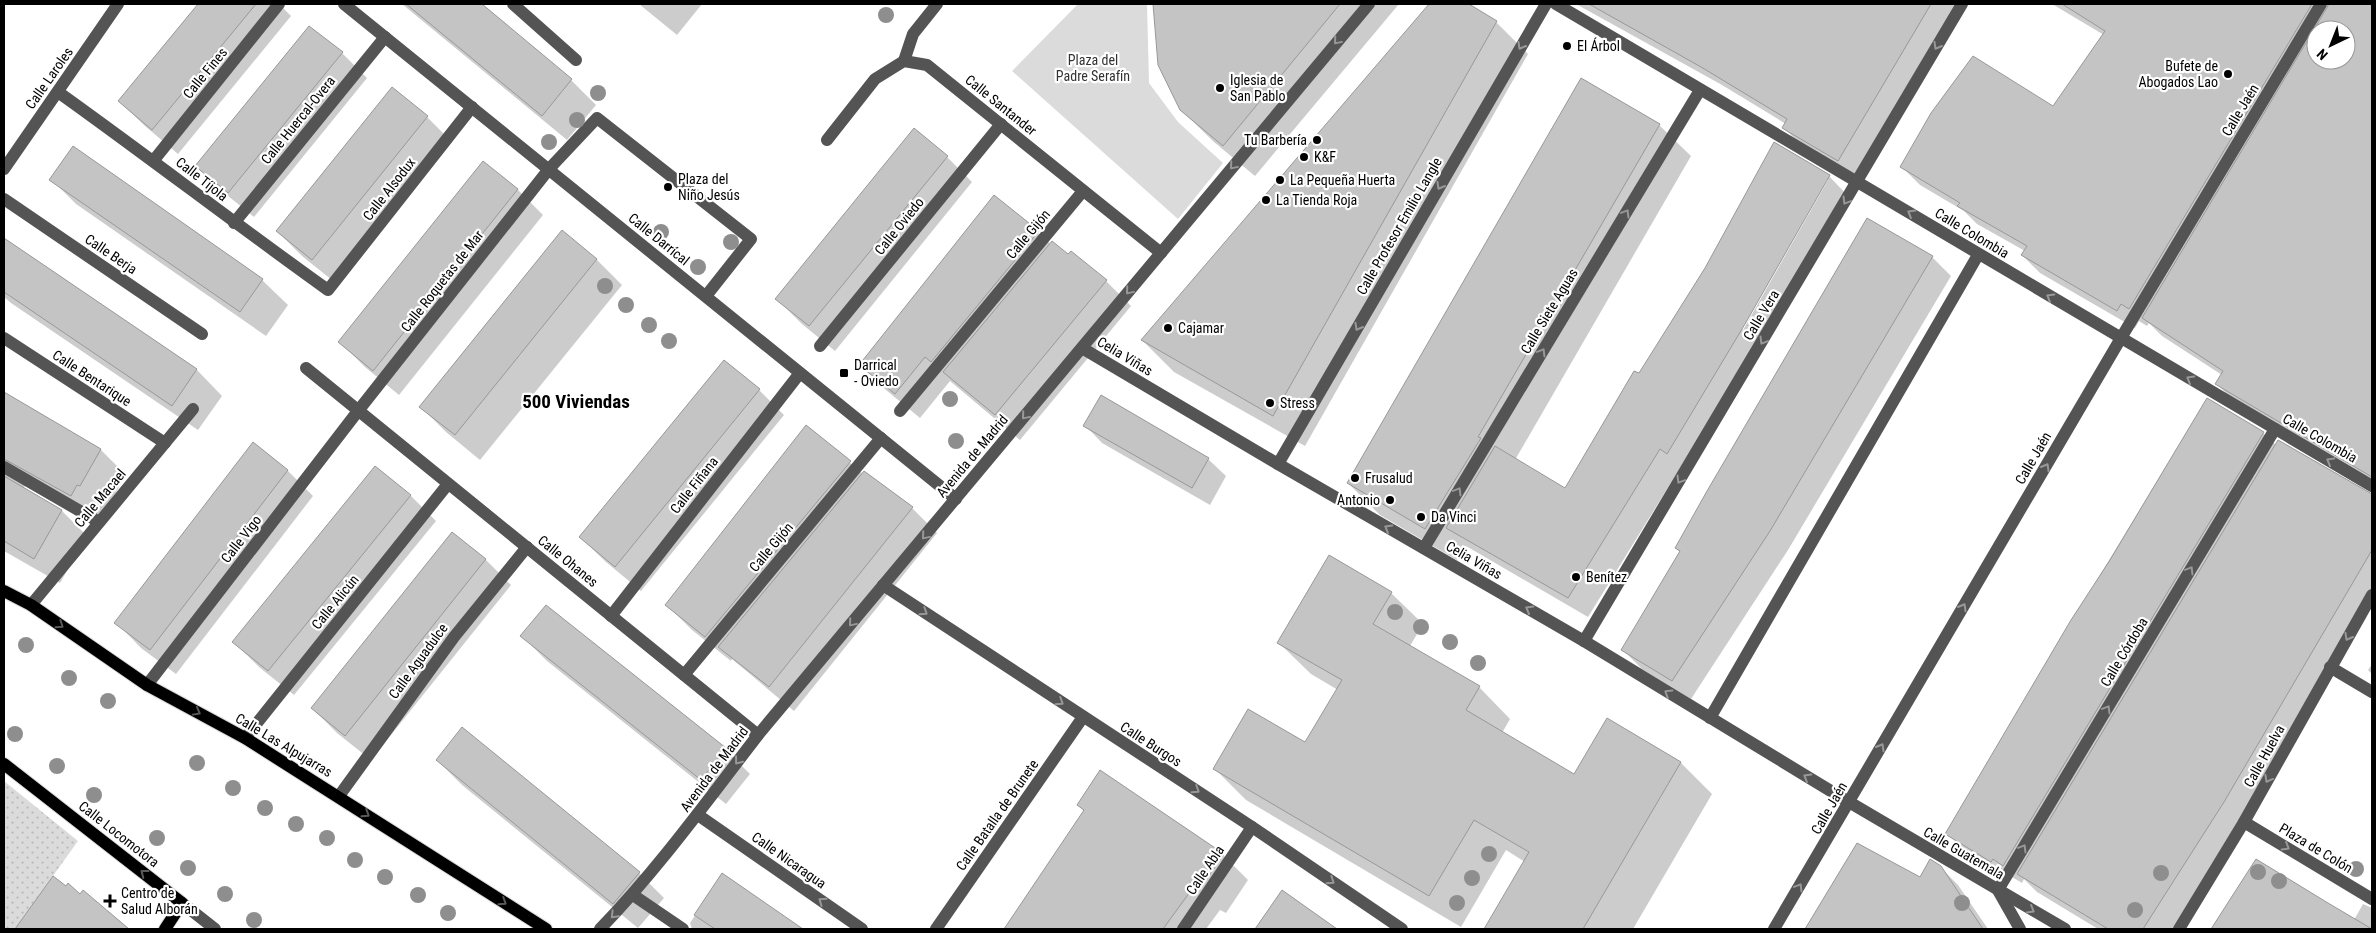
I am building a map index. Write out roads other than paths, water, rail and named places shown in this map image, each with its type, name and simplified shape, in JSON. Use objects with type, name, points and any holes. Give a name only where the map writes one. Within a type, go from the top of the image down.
[{"type":"main road","name":"Calle Las Alpujarras","points":[[4,591],[31,605],[148,685],[245,738],[546,929]]},
{"type":"main road","name":"Calle Locomotora","points":[[4,764],[182,903]]},
{"type":"main road","points":[[165,929],[182,903]]},
{"type":"street","name":"Calle Laroles","points":[[4,169],[118,4]]},
{"type":"street","name":"Calle Fines","points":[[154,160],[279,4]]},
{"type":"street","name":"Calle Darrícal","points":[[344,4],[956,499]]},
{"type":"street","points":[[513,4],[576,60]]},
{"type":"street","points":[[827,140],[875,79],[904,61],[913,34],[937,4]]},
{"type":"street","name":"Avenida de Madrid","points":[[600,929],[633,895],[698,815],[758,735],[1368,4]]},
{"type":"street","name":"Calle Profesor Emilio Langle","points":[[1278,464],[1546,4]]},
{"type":"street","name":"Calle Colombia","points":[[1556,4],[2372,486]]},
{"type":"street","name":"Calle Vera","points":[[1584,641],[1962,4]]},
{"type":"street","name":"Calle Jaén","points":[[1774,929],[2121,338],[2321,4]]},
{"type":"street","name":"Calle Huercal-Overa","points":[[234,223],[385,37]]},
{"type":"street","name":"Calle Santander","points":[[904,61],[927,64],[1160,253]]},
{"type":"street","name":"Calle Siete Aguas","points":[[1424,548],[1700,90]]},
{"type":"street","name":"Calle Tíjola","points":[[58,92],[154,160],[234,223],[328,290]]},
{"type":"street","name":"Calle Alsodux","points":[[328,290],[472,107]]},
{"type":"street","name":"Calle Roquetas de Mar","points":[[358,411],[549,169],[597,118],[751,239],[706,296]]},
{"type":"street","name":"Calle Oviedo","points":[[820,346],[1001,124]]},
{"type":"street","name":"Calle Gijón","points":[[900,411],[1083,191]]},
{"type":"street","name":"Calle Berja","points":[[4,199],[202,334]]},
{"type":"street","points":[[1710,718],[1978,255]]},
{"type":"street","name":"Calle Bentarique","points":[[4,338],[165,443]]},
{"type":"street","name":"Celia Viñas","points":[[1082,348],[1584,641],[1849,802]]},
{"type":"street","name":"Calle Ohanes","points":[[306,368],[758,735]]},
{"type":"street","name":"Calle Fiñana","points":[[611,616],[800,373]]},
{"type":"street","name":"Calle Macael","points":[[31,605],[193,409]]},
{"type":"street","name":"Calle Vigo","points":[[148,685],[358,411]]},
{"type":"street","name":"Calle Córdoba","points":[[1998,890],[2275,429]]},
{"type":"street","name":"Calle Gijón","points":[[684,675],[881,438]]},
{"type":"street","points":[[4,467],[99,522]]},
{"type":"street","name":"Calle Alicún","points":[[245,738],[448,484]]},
{"type":"street","name":"Calle Aguadulce","points":[[339,796],[454,637],[526,547]]},
{"type":"street","name":"Calle Burgos","points":[[884,585],[1252,827],[1402,929]]},
{"type":"street","name":"Calle Huelva","points":[[2179,929],[2244,822],[2372,595]]},
{"type":"street","points":[[2330,667],[2372,692]]},
{"type":"street","name":"Calle Batalla de Brunete","points":[[936,929],[1083,717]]},
{"type":"street","name":"Calle Guatemala","points":[[1849,802],[2064,929]]},
{"type":"street","name":"Calle Nicaragua","points":[[698,815],[862,929]]},
{"type":"street","name":"Plaza de Colón","points":[[2244,822],[2372,899]]},
{"type":"street","name":"Calle Abla","points":[[1183,929],[1252,827]]},
{"type":"street","points":[[1998,890],[2020,929]]},
{"type":"street","points":[[633,895],[683,929]]},
{"type":"street","name":"Calle Locomotora","points":[[182,903],[215,929]]},
{"type":"place","name":"El Árbol","points":[[1567,46]]},
{"type":"place","name":"Bufete de Abogados Lao","points":[[2228,74]]},
{"type":"place","name":"Iglesia de San Pablo","points":[[1220,88]]},
{"type":"place","name":"Tu Barbería","points":[[1317,140]]},
{"type":"place","name":"K&F","points":[[1304,157]]},
{"type":"place","name":"La Pequeña Huerta","points":[[1280,180]]},
{"type":"place","name":"Plaza del Niño Jesús","points":[[668,187]]},
{"type":"place","name":"La Tienda Roja","points":[[1266,200]]},
{"type":"place","name":"Cajamar","points":[[1168,328]]},
{"type":"place","name":"Darrical - Oviedo","points":[[844,373]]},
{"type":"place","name":"Stress","points":[[1270,403]]},
{"type":"place","name":"Frusalud","points":[[1355,478]]},
{"type":"place","name":"Antonio","points":[[1390,500]]},
{"type":"place","name":"Da Vinci","points":[[1421,517]]},
{"type":"place","name":"Benítez","points":[[1576,577]]},
{"type":"place","name":"Centro de Salud Alborán","points":[[110,901]]},
{"type":"district","name":"500 Viviendas","points":[[576,401]]},
{"type":"park label","name":"Plaza del Padre Serafín","points":[[1093,68]]}]
